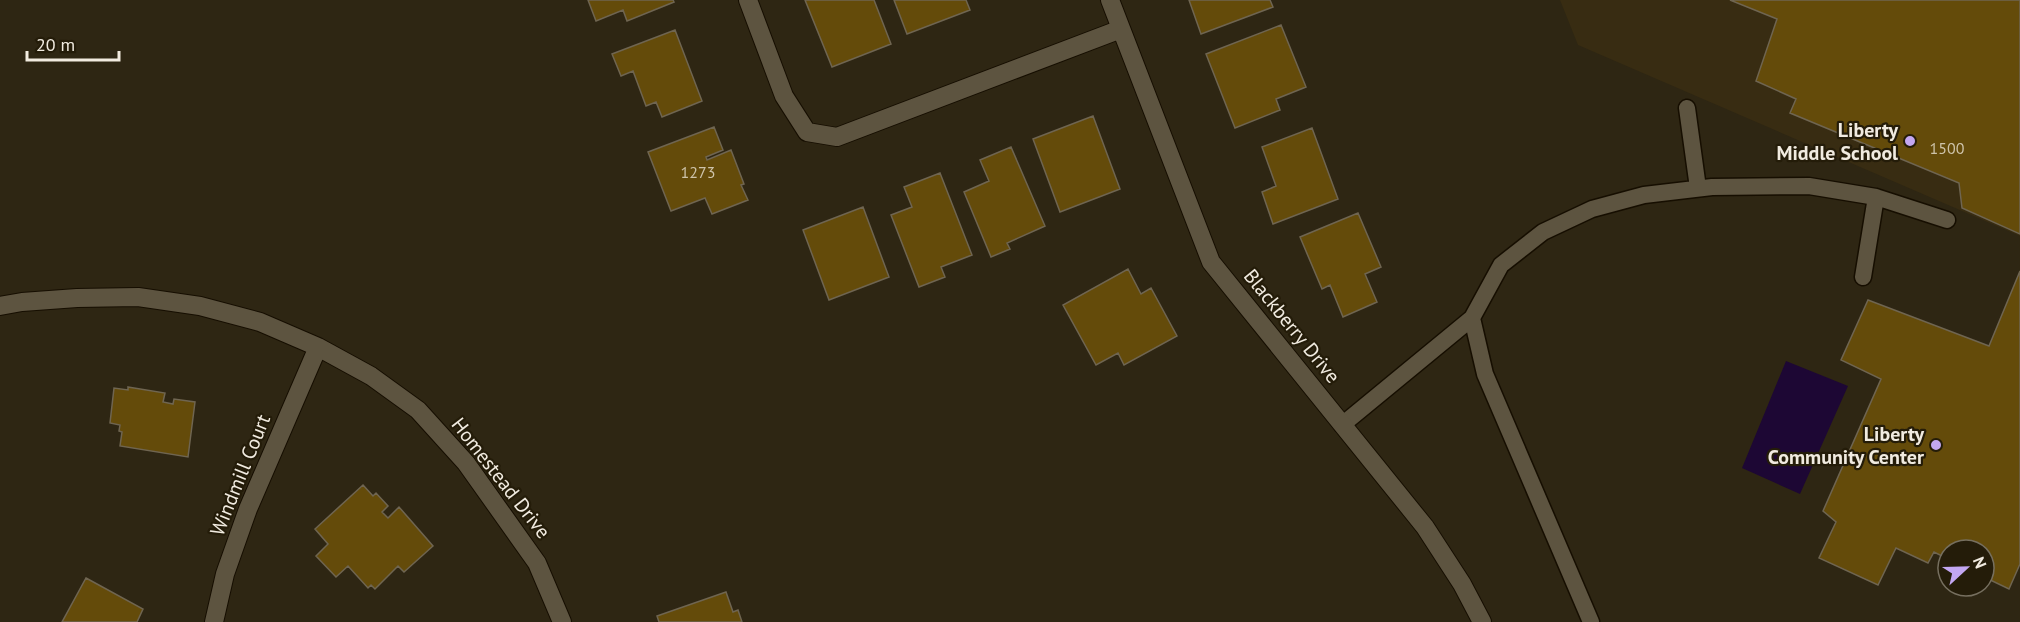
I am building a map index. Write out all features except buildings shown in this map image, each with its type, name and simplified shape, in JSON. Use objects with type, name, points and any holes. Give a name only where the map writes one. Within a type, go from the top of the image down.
[{"type":"street","points":[[748,0],[784,96],[807,132],[837,137],[1121,28]]},
{"type":"street","name":"Blackberry Drive","points":[[1110,0],[1211,262],[1425,527],[1462,584],[1482,622]]},
{"type":"street","name":"Homestead Drive","points":[[0,306],[77,298],[148,299],[200,306],[260,322],[318,347],[371,376],[418,410],[466,463],[537,562],[561,622]]},
{"type":"street","name":"Windmill Court","points":[[214,622],[225,574],[249,509],[318,347]]},
{"type":"lane","points":[[1687,108],[1698,188]]},
{"type":"lane","points":[[1342,425],[1472,318],[1501,265],[1543,232],[1592,209],[1644,195],[1698,188],[1809,186],[1876,197],[1947,220]]},
{"type":"lane","points":[[1863,277],[1876,197]]},
{"type":"lane","points":[[1472,318],[1485,374],[1591,622]]},
{"type":"shaded area","name":"Liberty Middle School","points":[[1560,0],[2020,0],[2020,236],[1578,45]]},
{"type":"shaded area","points":[[1786,361],[1848,386],[1800,494],[1742,468]]},
{"type":"place","name":"Liberty Middle School","points":[[1910,141]]},
{"type":"place","name":"Liberty Community Center","points":[[1936,445]]}]
